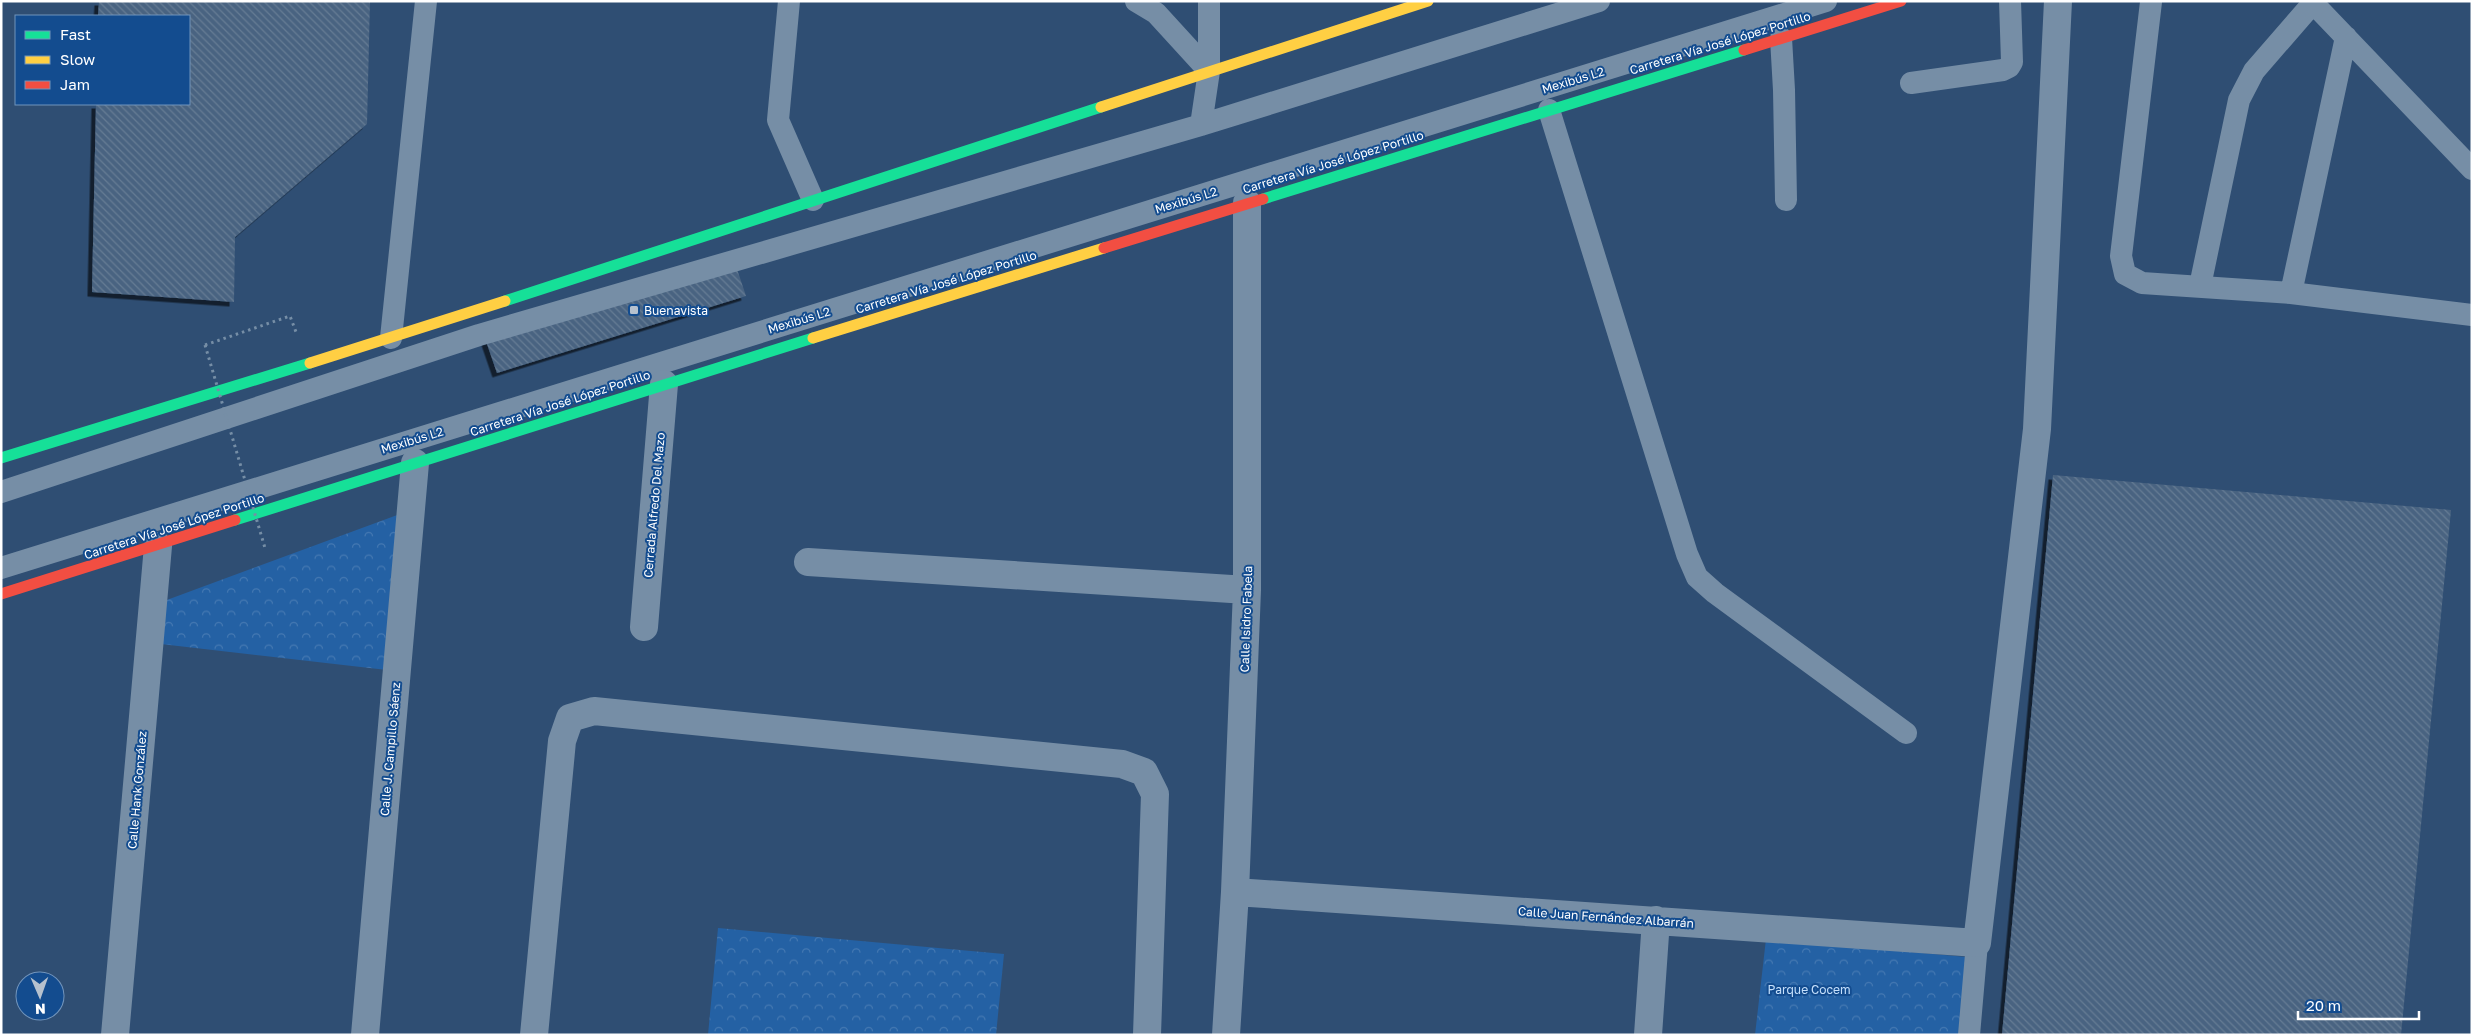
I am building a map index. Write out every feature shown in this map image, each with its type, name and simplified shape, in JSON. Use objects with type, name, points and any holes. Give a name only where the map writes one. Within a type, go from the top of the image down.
[{"type":"main road","points":[[1,458],[391,338],[1428,1]]},
{"type":"main road","name":"Carretera Vía José López Portillo","points":[[1,594],[158,546],[664,384],[1901,1]]},
{"type":"street","points":[[1977,943],[2037,429],[2058,1]]},
{"type":"street","name":"Calle Isidro Fabela","points":[[1226,1035],[1235,892],[1248,590],[1247,203]]},
{"type":"street","name":"Cerrada Alfredo Del Mazo","points":[[644,627],[664,384]]},
{"type":"street","name":"Calle J. Campillo Sáenz","points":[[365,1035],[415,463]]},
{"type":"street","name":"Calle Hank González","points":[[116,1035],[158,546]]},
{"type":"street","points":[[808,562],[1248,590]]},
{"type":"street","points":[[534,1035],[562,741],[570,718],[594,711],[1122,764],[1144,772],[1154,794],[1147,1035]]},
{"type":"street","name":"Calle Juan Fernández Albarrán","points":[[1235,892],[1977,943]]},
{"type":"street","points":[[1648,1035],[1656,920]]},
{"type":"lane","points":[[391,338],[426,1]]},
{"type":"lane","points":[[789,1],[778,120],[813,200]]},
{"type":"lane","points":[[1136,1],[1156,13],[1209,71]]},
{"type":"lane","points":[[1202,125],[1209,71],[1209,1]]},
{"type":"lane","points":[[1,492],[479,335],[1202,125],[1599,1]]},
{"type":"lane","name":"Mexibús L2","points":[[1,568],[1826,1]]},
{"type":"lane","points":[[1911,82],[2004,70],[2009,67],[2012,62],[2010,1]]},
{"type":"lane","points":[[2151,2],[2122,256],[2125,274],[2142,283],[2291,293],[2472,316]]},
{"type":"lane","points":[[2200,286],[2239,100],[2254,70],[2312,2],[2472,169]]},
{"type":"lane","points":[[2291,293],[2346,37]]},
{"type":"lane","points":[[1781,38],[1786,200]]},
{"type":"lane","points":[[1549,110],[1686,554],[1698,577],[1715,594],[1906,732]]},
{"type":"lane","points":[[1969,1035],[1977,943]]},
{"type":"path","points":[[265,548],[205,345],[290,316]]},
{"type":"green space","points":[[400,514],[387,670],[152,643],[156,604]]},
{"type":"green space","points":[[718,928],[1004,954],[996,1035],[708,1035]]},
{"type":"green space","name":"Parque Cocem","points":[[1766,939],[1966,957],[1960,1035],[1755,1035]]},
{"type":"building","points":[[99,1],[370,1],[367,124],[235,237],[234,302],[92,292],[96,105],[190,105],[190,15],[98,15]]},
{"type":"building","points":[[735,263],[746,296],[497,373],[486,341]]},
{"type":"building","points":[[2053,475],[2451,510],[2401,1035],[2002,1035]]},
{"type":"traffic: fast","points":[[1263,199],[1744,50]]},
{"type":"traffic: fast","points":[[505,301],[1101,107]]},
{"type":"traffic: fast","points":[[235,520],[813,338]]},
{"type":"traffic: fast","points":[[1,458],[310,363]]},
{"type":"traffic: slow","points":[[1101,107],[1428,1]]},
{"type":"traffic: slow","points":[[813,338],[1104,248]]},
{"type":"traffic: slow","points":[[310,363],[505,301]]},
{"type":"traffic: jam","points":[[1744,50],[1901,1]]},
{"type":"traffic: jam","points":[[1104,248],[1263,199]]},
{"type":"traffic: jam","points":[[1,594],[235,520]]},
{"type":"place","name":"Buenavista","points":[[634,310]]}]
